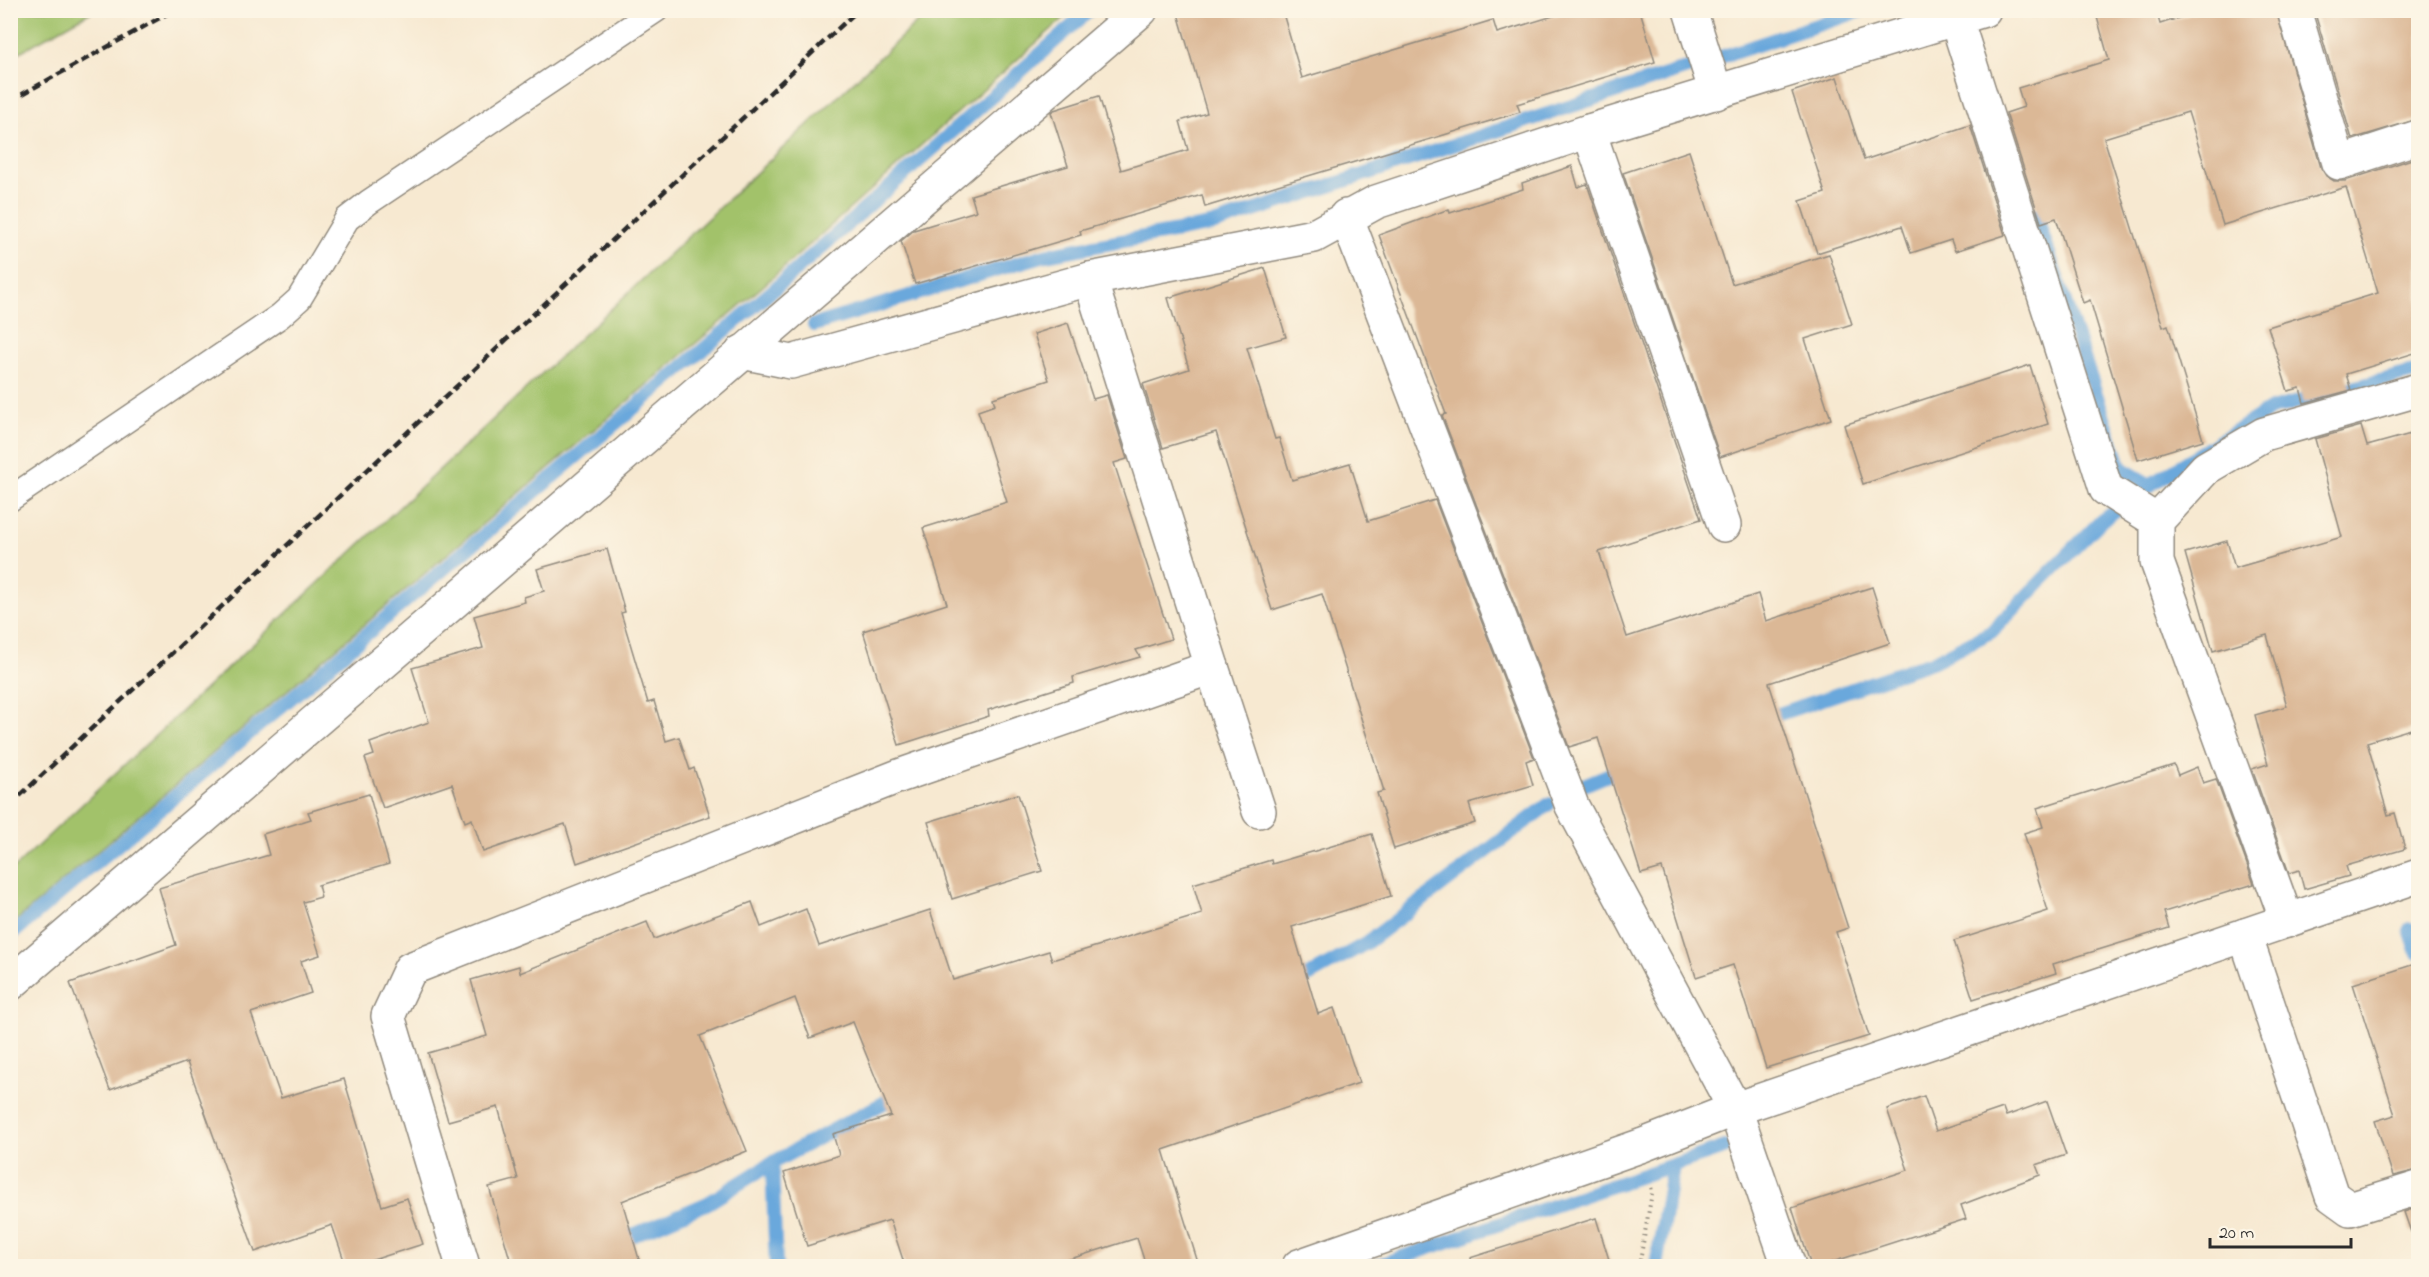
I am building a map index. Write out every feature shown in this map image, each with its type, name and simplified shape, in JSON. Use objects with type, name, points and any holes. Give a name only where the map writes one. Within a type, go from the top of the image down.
[{"type":"street","points":[[10,984],[1141,10]]},
{"type":"street","points":[[1690,10],[1710,72]]},
{"type":"street","points":[[2294,10],[2339,163],[2418,137]]},
{"type":"street","points":[[742,352],[791,362],[1090,279],[1314,236],[1346,216],[1376,202],[1589,131],[1710,72],[1956,16],[2106,489],[2148,516],[2157,562],[2287,921]]},
{"type":"street","points":[[1589,131],[1724,525]]},
{"type":"street","points":[[1346,216],[1572,806],[1735,1109],[1789,1266]]},
{"type":"street","points":[[1090,279],[1259,811]]},
{"type":"street","points":[[2148,516],[2206,468],[2264,435],[2418,390]]},
{"type":"street","points":[[463,1266],[388,1016],[410,969],[899,776],[1212,667]]},
{"type":"street","points":[[1299,1266],[1643,1145],[1735,1109],[2418,876]]},
{"type":"street","points":[[2245,935],[2332,1196],[2350,1209],[2418,1188]]},
{"type":"lane","points":[[10,500],[299,300],[347,219],[362,207],[656,10]]},
{"type":"path","points":[[1639,1266],[1652,1193]]},
{"type":"green space","points":[[11,10],[93,10],[93,11],[11,57]]},
{"type":"green space","points":[[929,11],[1072,11],[762,287],[11,925],[11,871]]},
{"type":"building","points":[[1177,10],[1282,10],[1302,78],[1493,20],[1497,33],[1573,10],[1640,10],[1655,62],[1517,104],[1520,112],[1205,207],[1202,195],[1080,231],[1081,235],[915,284],[901,241],[914,230],[976,211],[971,195],[1068,166],[1051,112],[1054,110],[1099,96],[1121,170],[1188,150],[1180,121],[1207,113]]},
{"type":"building","points":[[2095,10],[2156,10],[2160,24],[2204,10],[2276,10],[2321,168],[2326,176],[2334,181],[2345,181],[2418,157],[2418,352],[2346,374],[2351,390],[2304,403],[2300,388],[2288,391],[2268,327],[2378,293],[2346,187],[2223,225],[2188,112],[2104,138],[2163,327],[2168,325],[2203,440],[2138,460],[2090,300],[2083,303],[2056,218],[2041,223],[2006,113],[2024,107],[2018,88],[2109,60]]},
{"type":"building","points":[[2314,10],[2418,10],[2418,119],[2352,139]]},
{"type":"building","points":[[1837,77],[1864,160],[1970,125],[2005,235],[1955,251],[1951,240],[1911,253],[1902,226],[1817,253],[1800,201],[1825,193],[1792,92]]},
{"type":"building","points":[[1689,151],[1732,284],[1829,254],[1852,324],[1805,339],[1831,419],[1720,457],[1623,173]]},
{"type":"building","points":[[1572,166],[1578,187],[1587,184],[1701,519],[1599,552],[1627,637],[1758,594],[1766,621],[1872,587],[1890,643],[1769,683],[1848,928],[1836,932],[1869,1036],[1766,1068],[1733,965],[1696,977],[1662,868],[1641,874],[1598,738],[1569,747],[1442,415],[1446,414],[1379,235],[1449,209],[1450,213],[1523,189],[1522,183]]},
{"type":"building","points":[[1265,268],[1286,337],[1247,348],[1275,439],[1279,438],[1292,480],[1350,463],[1368,521],[1435,500],[1534,758],[1526,761],[1533,785],[1469,804],[1475,823],[1394,849],[1377,793],[1384,791],[1322,594],[1272,610],[1216,432],[1163,448],[1143,384],[1189,369],[1168,298]]},
{"type":"building","points":[[1068,323],[1093,399],[1107,395],[1127,459],[1114,463],[1171,639],[1136,650],[1140,657],[1073,677],[1074,683],[988,710],[989,716],[899,745],[863,631],[947,604],[923,528],[1007,502],[978,411],[995,405],[993,398],[1049,380],[1034,334]]},
{"type":"building","points":[[2030,365],[2048,424],[1863,484],[1844,425]]},
{"type":"building","points":[[2361,426],[2367,446],[2418,432],[2418,727],[2367,742],[2388,815],[2395,813],[2405,849],[2346,866],[2349,876],[2304,889],[2299,870],[2289,873],[2252,769],[2268,764],[2255,715],[2287,706],[2267,635],[2213,651],[2185,553],[2227,541],[2235,568],[2342,537],[2315,439]]},
{"type":"building","points":[[607,549],[625,612],[621,613],[648,703],[654,701],[666,741],[679,737],[690,770],[694,768],[710,816],[577,863],[565,824],[483,852],[472,819],[465,822],[452,784],[383,808],[365,758],[374,755],[370,743],[429,722],[412,668],[483,648],[474,616],[525,602],[524,597],[544,591],[537,569]]},
{"type":"building","points":[[2174,765],[2178,775],[2197,767],[2203,783],[2216,779],[2254,884],[2164,912],[2169,928],[2053,964],[2056,973],[1973,999],[1954,941],[2048,911],[2024,833],[2043,827],[2037,808]]},
{"type":"building","points":[[369,794],[389,864],[318,885],[321,897],[303,902],[320,955],[301,961],[311,993],[251,1013],[281,1098],[344,1079],[382,1206],[407,1198],[423,1244],[354,1266],[346,1266],[332,1225],[255,1252],[187,1062],[110,1090],[70,983],[176,945],[159,888],[269,855],[263,834],[311,819],[308,812]]},
{"type":"building","points":[[1018,794],[1042,871],[952,899],[928,822]]},
{"type":"building","points":[[1372,834],[1391,896],[1292,927],[1318,1014],[1334,1008],[1359,1083],[1163,1150],[1199,1266],[1146,1266],[1137,1238],[1048,1266],[905,1266],[890,1220],[807,1246],[784,1173],[839,1155],[833,1134],[891,1116],[853,1022],[810,1038],[795,998],[700,1036],[747,1151],[622,1201],[641,1266],[512,1266],[489,1187],[518,1179],[498,1107],[448,1121],[428,1053],[487,1036],[471,980],[519,966],[520,973],[647,922],[654,939],[752,902],[761,927],[806,909],[819,946],[930,910],[953,980],[1049,951],[1052,960],[1202,914],[1193,884],[1271,860],[1272,864]]},
{"type":"building","points":[[2418,963],[2418,1170],[2393,1176],[2375,1121],[2395,1115],[2353,984]]},
{"type":"building","points":[[1924,1096],[1936,1131],[2003,1108],[2006,1116],[2047,1101],[2066,1155],[2036,1165],[2040,1175],[1961,1205],[1966,1219],[1820,1266],[1811,1266],[1792,1208],[1908,1170],[1887,1109]]},
{"type":"building","points":[[2418,1207],[2418,1230],[2411,1232],[2404,1212]]},
{"type":"building","points":[[1596,1218],[1611,1266],[1471,1266],[1470,1258]]},
{"type":"waterway","points":[[10,936],[771,292],[1090,10]]},
{"type":"waterway","points":[[814,325],[1045,255],[1211,225],[1863,10]]},
{"type":"waterway","points":[[2036,215],[2121,468],[2150,485]]},
{"type":"waterway","points":[[1764,719],[1934,661],[1991,632],[2101,521],[2150,485],[2271,409],[2418,371]]},
{"type":"waterway","points":[[1579,787],[1627,767]]},
{"type":"waterway","points":[[1292,985],[1365,944],[1549,804]]},
{"type":"waterway","points":[[2410,929],[2418,953]]},
{"type":"waterway","points":[[617,1242],[708,1203],[772,1163],[900,1094]]},
{"type":"waterway","points":[[1376,1266],[1726,1147]]},
{"type":"waterway","points":[[772,1163],[776,1266]]},
{"type":"waterway","points":[[1656,1266],[1673,1166]]},
{"type":"railway","points":[[10,101],[174,10]]},
{"type":"railway","points":[[10,805],[858,10]]}]
